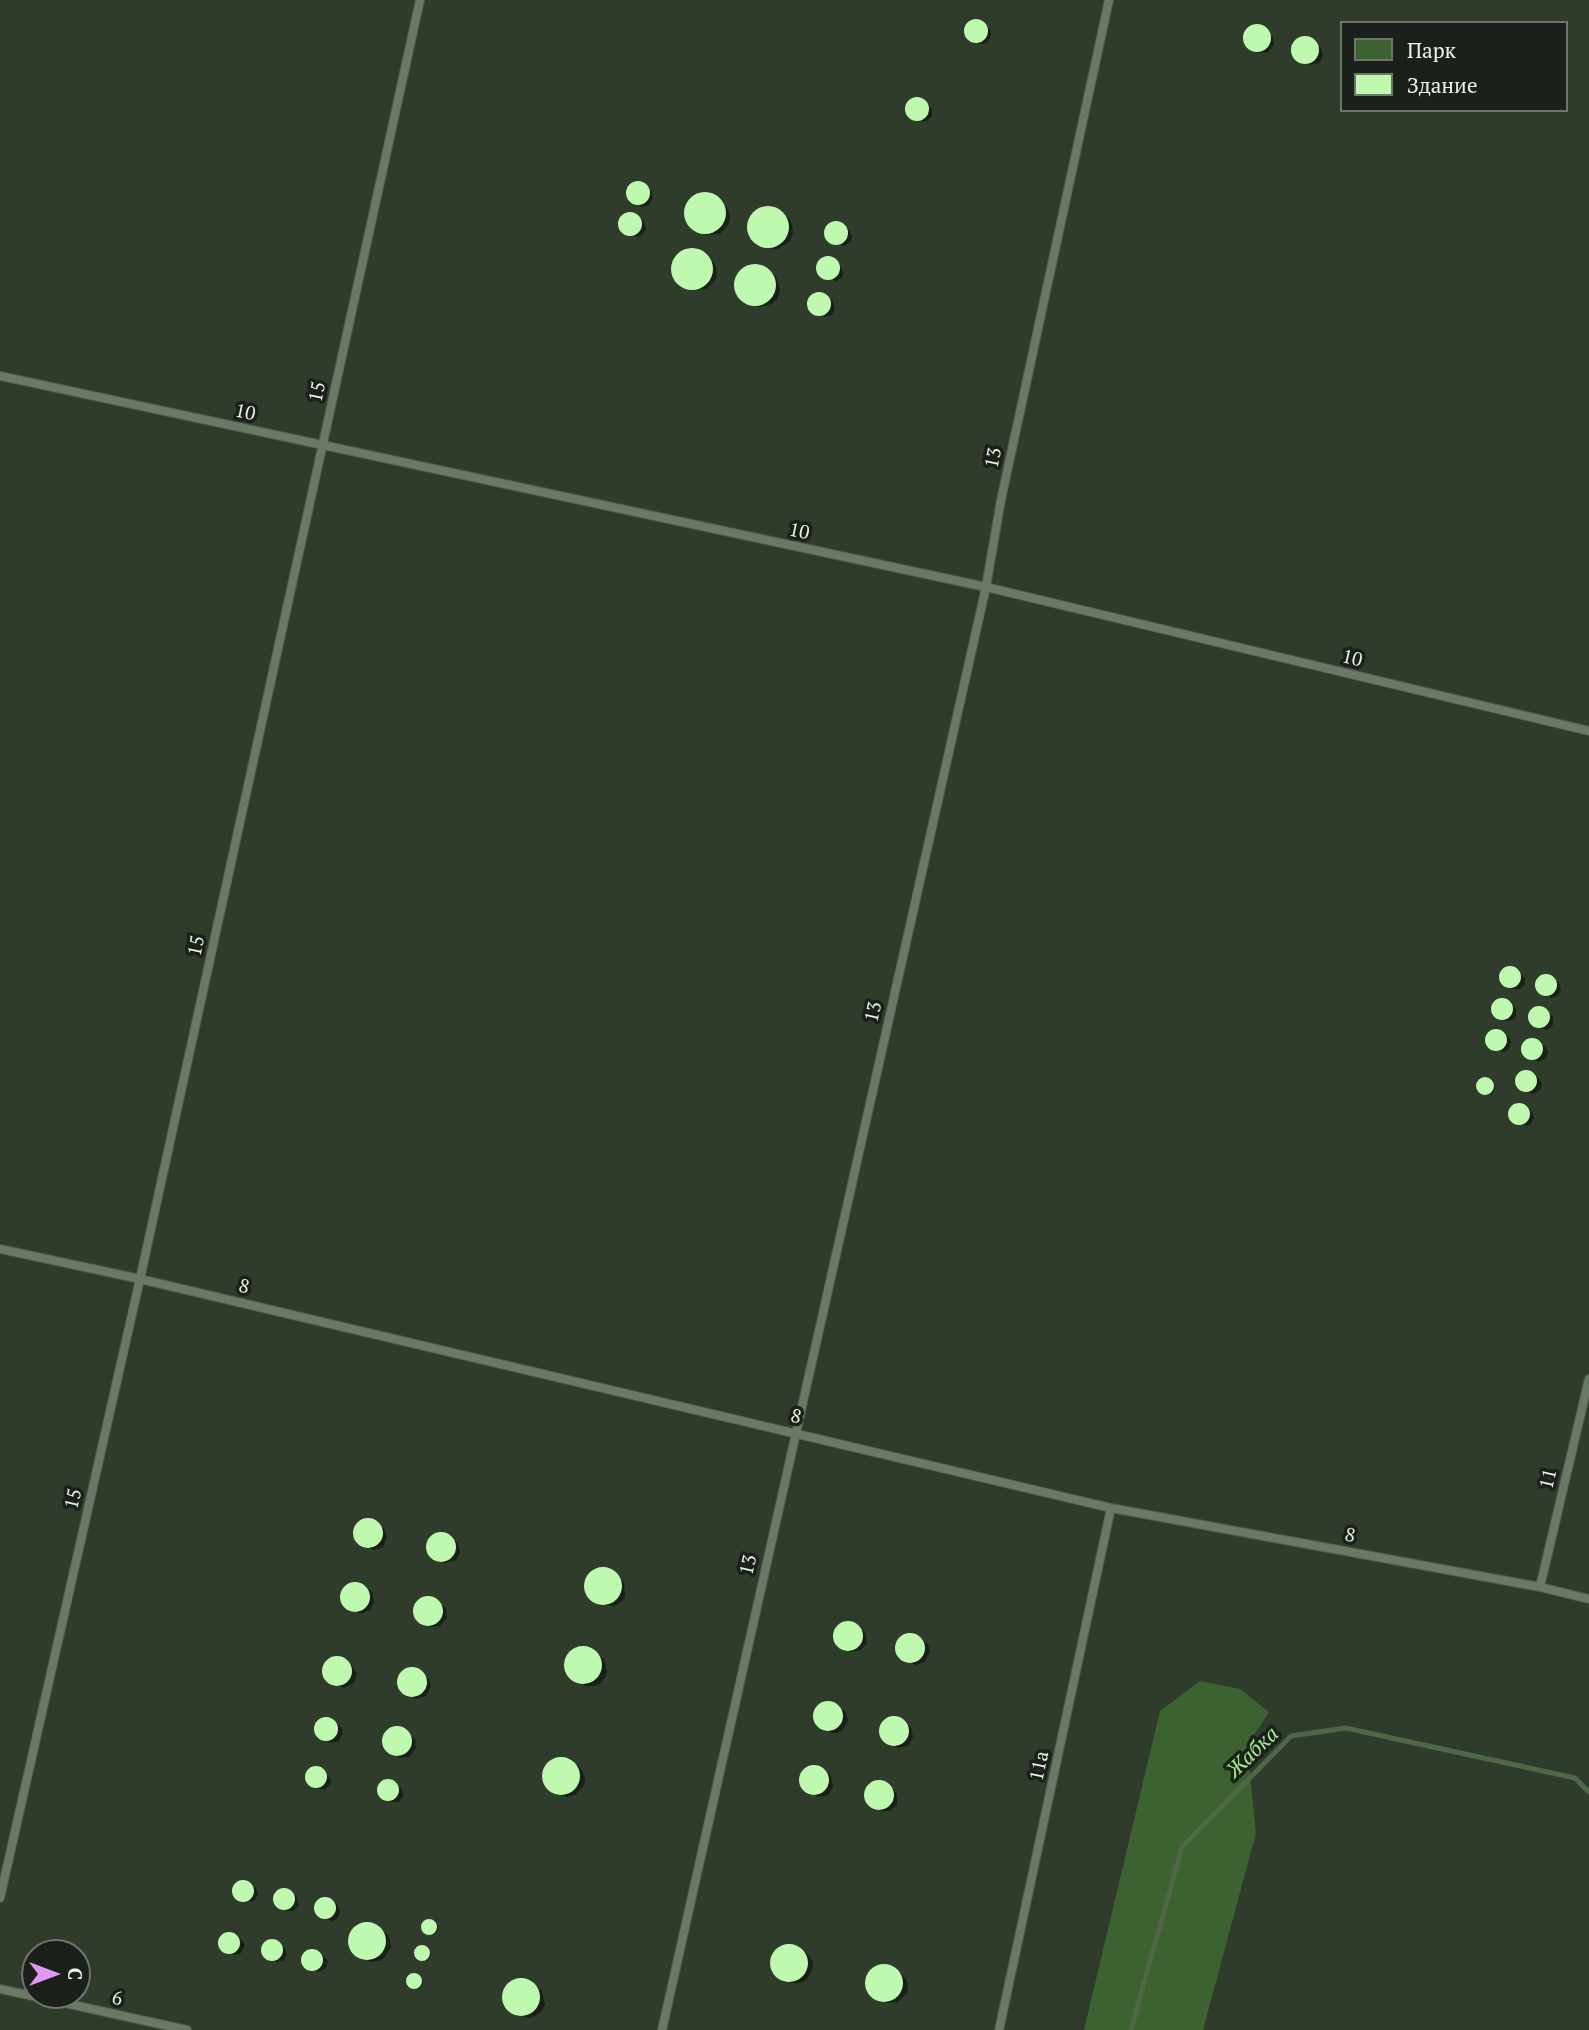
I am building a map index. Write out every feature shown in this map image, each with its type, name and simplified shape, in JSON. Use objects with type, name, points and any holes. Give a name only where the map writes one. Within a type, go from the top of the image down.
[{"type":"lane","name":"15","points":[[0,1898],[140,1279],[420,0]]},
{"type":"lane","name":"13","points":[[662,2030],[986,587],[1004,487],[1110,0]]},
{"type":"lane","name":"10","points":[[0,376],[986,587],[1589,731]]},
{"type":"lane","name":"8","points":[[0,1249],[140,1279],[1111,1508],[1540,1587],[1589,1599]]},
{"type":"lane","name":"11","points":[[1540,1587],[1589,1378]]},
{"type":"lane","name":"11a","points":[[999,2030],[1111,1508]]},
{"type":"lane","name":"6","points":[[0,1989],[187,2030]]},
{"type":"green space","points":[[1200,1681],[1240,1689],[1269,1712],[1247,1746],[1256,1833],[1203,2030],[1084,2030],[1160,1711]]},
{"type":"building","points":[[976,19],[984,23],[988,31],[984,39],[976,43],[968,39],[964,31],[968,23]]},
{"type":"building","points":[[1257,24],[1267,28],[1271,38],[1267,48],[1257,52],[1247,48],[1243,38],[1247,28]]},
{"type":"building","points":[[1305,36],[1315,40],[1319,50],[1315,60],[1305,64],[1295,60],[1291,50],[1295,40]]},
{"type":"building","points":[[917,97],[925,101],[929,109],[925,117],[917,121],[909,117],[905,109],[909,101]]},
{"type":"building","points":[[638,181],[646,185],[650,193],[646,201],[638,205],[630,201],[626,193],[630,185]]},
{"type":"building","points":[[705,192],[720,198],[726,213],[720,228],[705,234],[690,228],[684,213],[690,198]]},
{"type":"building","points":[[768,206],[783,212],[789,227],[783,242],[768,248],[753,242],[747,227],[753,212]]},
{"type":"building","points":[[630,212],[638,216],[642,224],[638,232],[630,236],[622,232],[618,224],[622,216]]},
{"type":"building","points":[[836,221],[844,225],[848,233],[844,241],[836,245],[828,241],[824,233],[828,225]]},
{"type":"building","points":[[692,248],[707,254],[713,269],[707,284],[692,290],[677,284],[671,269],[677,254]]},
{"type":"building","points":[[828,256],[836,260],[840,268],[836,276],[828,280],[820,276],[816,268],[820,260]]},
{"type":"building","points":[[755,264],[770,270],[776,285],[770,300],[755,306],[740,300],[734,285],[740,270]]},
{"type":"building","points":[[819,292],[827,296],[831,304],[827,312],[819,316],[811,312],[807,304],[811,296]]},
{"type":"building","points":[[1510,966],[1518,969],[1521,977],[1518,985],[1510,988],[1502,985],[1499,977],[1502,969]]},
{"type":"building","points":[[1546,974],[1554,977],[1557,985],[1554,993],[1546,996],[1538,993],[1535,985],[1538,977]]},
{"type":"building","points":[[1502,998],[1510,1001],[1513,1009],[1510,1017],[1502,1020],[1494,1017],[1491,1009],[1494,1001]]},
{"type":"building","points":[[1539,1006],[1547,1009],[1550,1017],[1547,1025],[1539,1028],[1531,1025],[1528,1017],[1531,1009]]},
{"type":"building","points":[[1496,1029],[1504,1032],[1507,1040],[1504,1048],[1496,1051],[1488,1048],[1485,1040],[1488,1032]]},
{"type":"building","points":[[1532,1038],[1540,1041],[1543,1049],[1540,1057],[1532,1060],[1524,1057],[1521,1049],[1524,1041]]},
{"type":"building","points":[[1526,1070],[1534,1073],[1537,1081],[1534,1089],[1526,1092],[1518,1089],[1515,1081],[1518,1073]]},
{"type":"building","points":[[1481,1077],[1489,1077],[1494,1086],[1492,1093],[1481,1095],[1476,1090],[1476,1082]]},
{"type":"building","points":[[1519,1103],[1527,1106],[1530,1114],[1527,1122],[1519,1125],[1511,1122],[1508,1114],[1511,1106]]},
{"type":"building","points":[[368,1518],[379,1522],[383,1533],[379,1544],[368,1548],[357,1544],[353,1533],[357,1522]]},
{"type":"building","points":[[441,1532],[452,1536],[456,1547],[452,1558],[441,1562],[430,1558],[426,1547],[430,1536]]},
{"type":"building","points":[[603,1567],[617,1572],[622,1586],[617,1600],[603,1605],[589,1600],[584,1586],[589,1572]]},
{"type":"building","points":[[355,1582],[366,1586],[370,1597],[366,1608],[355,1612],[344,1608],[340,1597],[344,1586]]},
{"type":"building","points":[[428,1596],[439,1600],[443,1611],[439,1622],[428,1626],[417,1622],[413,1611],[417,1600]]},
{"type":"building","points":[[848,1621],[859,1625],[863,1636],[859,1647],[848,1651],[837,1647],[833,1636],[837,1625]]},
{"type":"building","points":[[910,1633],[921,1637],[925,1648],[921,1659],[910,1663],[899,1659],[895,1648],[899,1637]]},
{"type":"building","points":[[583,1646],[597,1651],[602,1665],[597,1679],[583,1684],[569,1679],[564,1665],[569,1651]]},
{"type":"building","points":[[337,1656],[348,1660],[352,1671],[348,1682],[337,1686],[326,1682],[322,1671],[326,1660]]},
{"type":"building","points":[[412,1667],[423,1671],[427,1682],[423,1693],[412,1697],[401,1693],[397,1682],[401,1671]]},
{"type":"building","points":[[828,1701],[839,1705],[843,1716],[839,1727],[828,1731],[817,1727],[813,1716],[817,1705]]},
{"type":"building","points":[[894,1716],[905,1720],[909,1731],[905,1742],[894,1746],[883,1742],[879,1731],[883,1720]]},
{"type":"building","points":[[326,1717],[335,1720],[338,1729],[335,1738],[326,1741],[317,1738],[314,1729],[317,1720]]},
{"type":"building","points":[[397,1726],[408,1730],[412,1741],[408,1752],[397,1756],[386,1752],[382,1741],[386,1730]]},
{"type":"building","points":[[561,1757],[575,1762],[580,1776],[575,1790],[561,1795],[547,1790],[542,1776],[547,1762]]},
{"type":"building","points":[[814,1765],[825,1769],[829,1780],[825,1791],[814,1795],[803,1791],[799,1780],[803,1769]]},
{"type":"building","points":[[316,1766],[324,1769],[327,1777],[324,1785],[316,1788],[308,1785],[305,1777],[308,1769]]},
{"type":"building","points":[[388,1779],[396,1782],[399,1790],[396,1798],[388,1801],[380,1798],[377,1790],[380,1782]]},
{"type":"building","points":[[879,1780],[890,1784],[894,1795],[890,1806],[879,1810],[868,1806],[864,1795],[868,1784]]},
{"type":"building","points":[[243,1880],[251,1883],[254,1891],[251,1899],[243,1902],[235,1899],[232,1891],[235,1883]]},
{"type":"building","points":[[284,1888],[292,1891],[295,1899],[292,1907],[284,1910],[276,1907],[273,1899],[276,1891]]},
{"type":"building","points":[[325,1897],[333,1900],[336,1908],[333,1916],[325,1919],[317,1916],[314,1908],[317,1900]]},
{"type":"building","points":[[429,1919],[437,1927],[429,1935],[421,1927]]},
{"type":"building","points":[[367,1922],[381,1927],[386,1941],[381,1955],[367,1960],[353,1955],[348,1941],[353,1927]]},
{"type":"building","points":[[229,1932],[237,1935],[240,1943],[237,1951],[229,1954],[221,1951],[218,1943],[221,1935]]},
{"type":"building","points":[[272,1939],[280,1942],[283,1950],[280,1958],[272,1961],[264,1958],[261,1950],[264,1942]]},
{"type":"building","points":[[789,1944],[803,1949],[808,1963],[803,1977],[789,1982],[775,1977],[770,1963],[775,1949]]},
{"type":"building","points":[[422,1945],[430,1953],[422,1961],[414,1953]]},
{"type":"building","points":[[312,1949],[320,1952],[323,1960],[320,1968],[312,1971],[304,1968],[301,1960],[304,1952]]},
{"type":"building","points":[[884,1964],[898,1969],[903,1983],[898,1997],[884,2002],[870,1997],[865,1983],[870,1969]]},
{"type":"building","points":[[414,1973],[422,1981],[414,1989],[406,1981]]},
{"type":"building","points":[[521,1978],[535,1983],[540,1997],[535,2011],[521,2016],[507,2011],[502,1997],[507,1983]]},
{"type":"waterway","name":"Жабка","points":[[1131,2030],[1182,1847],[1291,1736],[1346,1728],[1575,1778],[1589,1792]]}]
